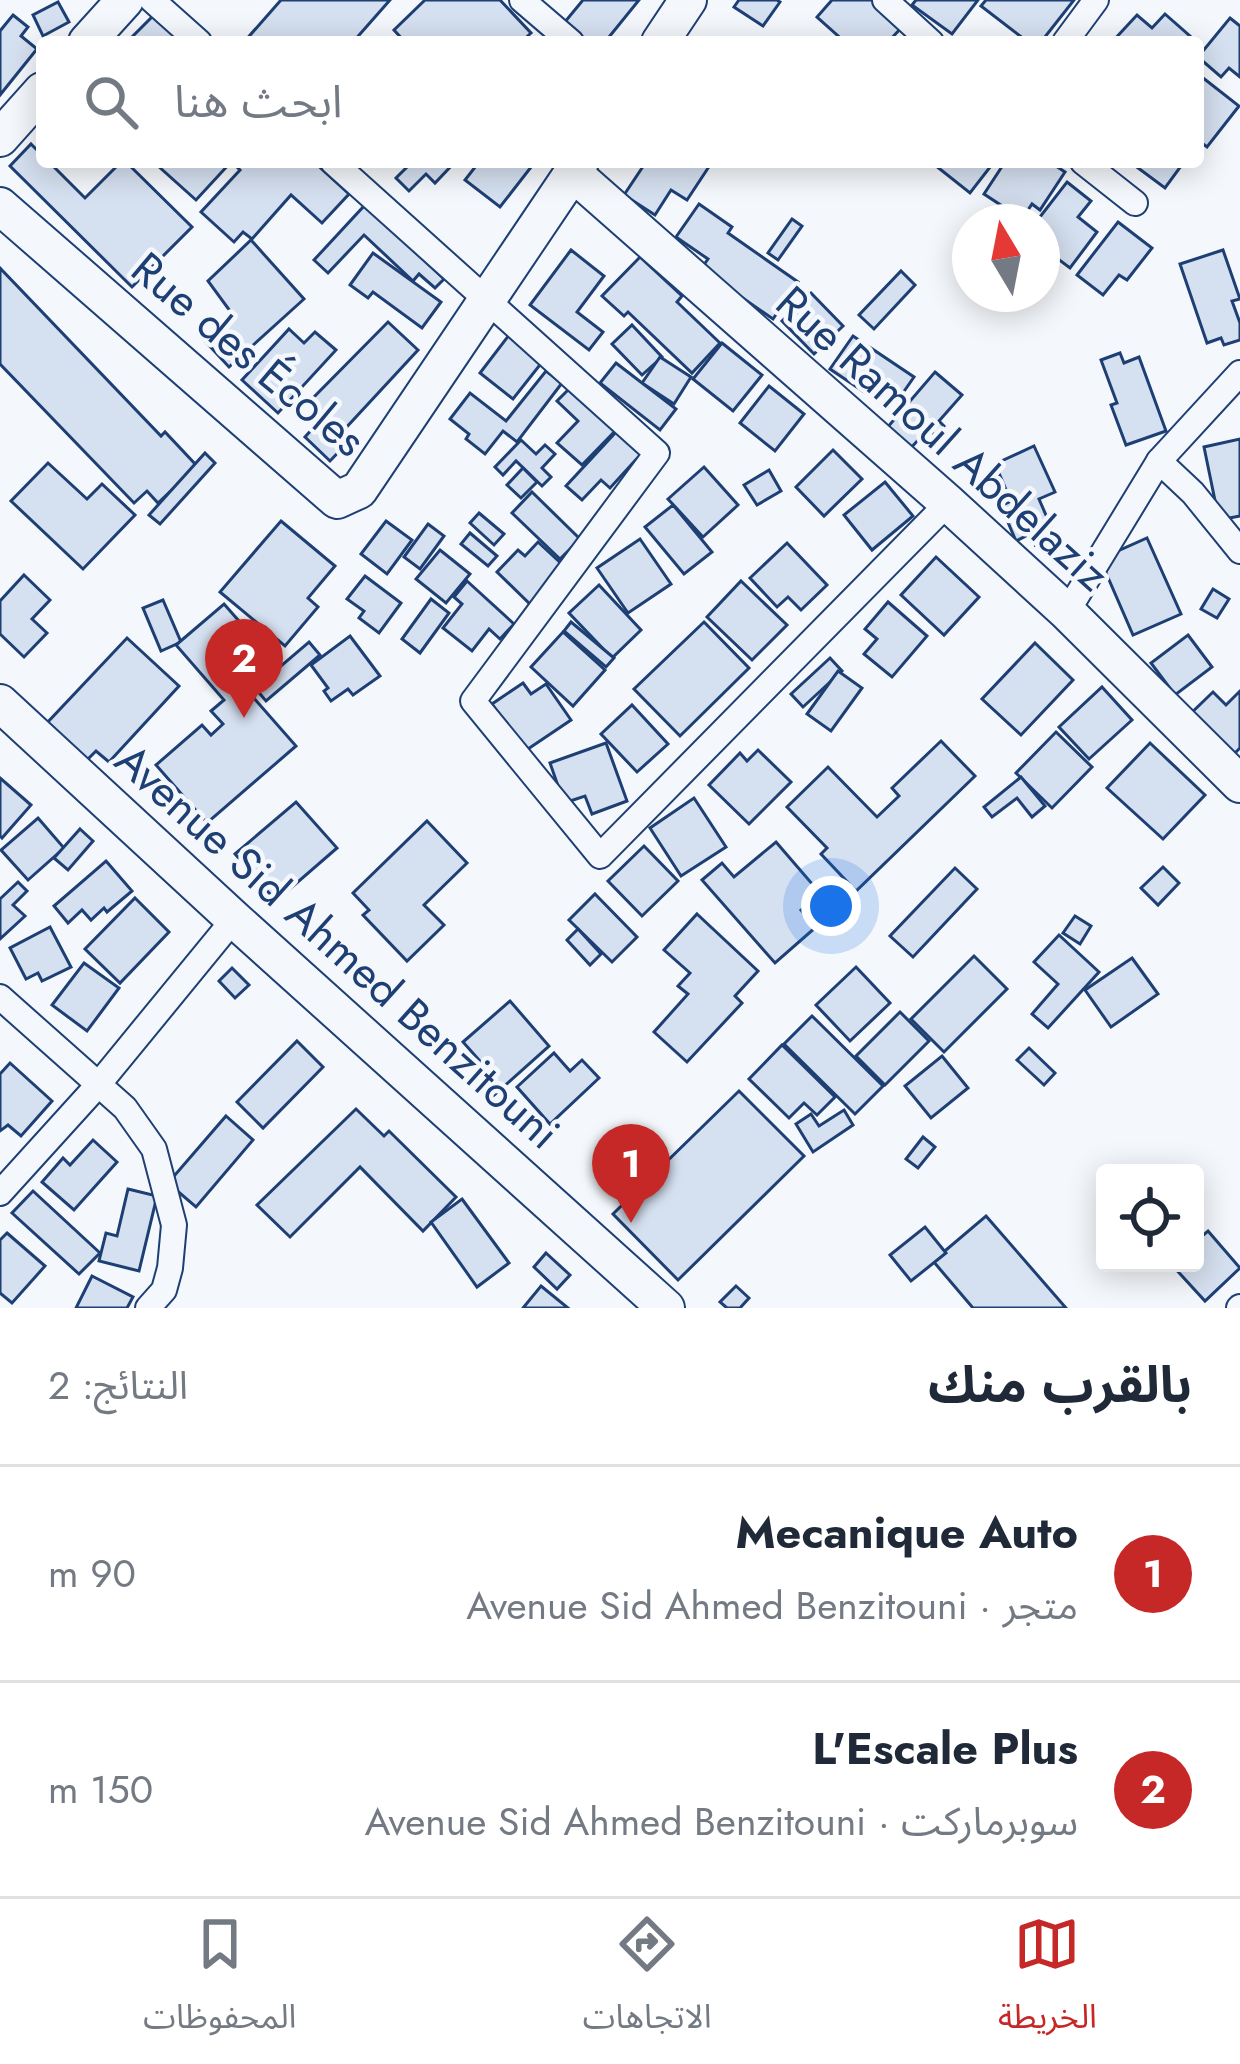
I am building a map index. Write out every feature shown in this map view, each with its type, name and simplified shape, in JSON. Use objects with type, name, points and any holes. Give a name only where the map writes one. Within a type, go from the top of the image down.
[{"type":"street","points":[[91,36],[124,0]]},
{"type":"street","points":[[152,0],[192,36]]},
{"type":"street","points":[[522,0],[564,36]]},
{"type":"street","points":[[664,36],[688,0]]},
{"type":"street","points":[[886,0],[925,36]]},
{"type":"street","points":[[1069,36],[1096,0]]},
{"type":"street","points":[[0,137],[36,98]]},
{"type":"street","points":[[341,168],[657,453],[473,701],[600,856],[948,503]]},
{"type":"street","name":"Rue des Écoles","points":[[0,206],[337,500],[359,490],[575,168]]},
{"type":"street","name":"Rue Ramoul Abdelaziz","points":[[577,168],[1067,612],[1240,784]]},
{"type":"street","points":[[1091,168],[1136,202]]},
{"type":"street","points":[[1067,612],[1159,461],[1240,373]]},
{"type":"street","points":[[1159,461],[1193,493],[1240,550]]},
{"type":"street","name":"Avenue Sid Ahmed Benzitouni","points":[[0,703],[662,1307]]},
{"type":"street","points":[[0,1193],[98,1085],[234,919]]},
{"type":"street","points":[[0,997],[125,1108],[154,1149],[174,1225],[164,1290],[148,1308]]},
{"type":"building","points":[[281,0],[390,0],[358,36],[249,36]]},
{"type":"building","points":[[425,0],[500,0],[531,33],[400,36],[394,30]]},
{"type":"building","points":[[583,0],[639,0],[610,36],[580,36],[564,23]]},
{"type":"building","points":[[739,0],[780,2],[763,26],[734,7]]},
{"type":"building","points":[[832,0],[872,0],[902,27],[894,36],[838,36],[817,17]]},
{"type":"building","points":[[916,0],[978,0],[952,34],[912,5]]},
{"type":"building","points":[[986,0],[1074,0],[1046,36],[1020,36],[981,6]]},
{"type":"building","points":[[58,2],[69,22],[43,36],[33,15]]},
{"type":"building","points":[[155,14],[176,36],[133,36]]},
{"type":"building","points":[[1165,14],[1190,36],[1118,36],[1137,15],[1152,28]]},
{"type":"building","points":[[13,15],[28,27],[21,36],[36,50],[0,95],[0,31]]},
{"type":"building","points":[[1230,18],[1240,26],[1240,77],[1229,68],[1221,77],[1204,62],[1204,50]]},
{"type":"building","points":[[1204,79],[1239,106],[1207,147],[1204,145]]},
{"type":"building","points":[[31,144],[36,149],[36,168],[55,168],[85,198],[115,168],[132,168],[192,227],[132,287],[10,166]]},
{"type":"building","points":[[160,168],[225,168],[196,200]]},
{"type":"building","points":[[321,168],[349,194],[322,223],[291,195],[252,239],[243,232],[234,242],[201,212],[240,170]]},
{"type":"building","points":[[406,168],[449,168],[435,183],[426,174],[409,191],[396,178]]},
{"type":"building","points":[[474,168],[530,168],[500,207],[465,180]]},
{"type":"building","points":[[642,168],[708,168],[687,200],[671,190],[655,215],[624,195]]},
{"type":"building","points":[[939,168],[989,168],[970,193]]},
{"type":"building","points":[[1001,168],[1059,168],[1065,172],[1044,204],[999,204],[984,194]]},
{"type":"building","points":[[1138,168],[1180,168],[1165,188]]},
{"type":"building","points":[[1067,182],[1091,201],[1078,217],[1097,232],[1070,268],[1060,260],[1060,204],[1050,204]]},
{"type":"building","points":[[699,204],[732,227],[728,233],[798,282],[773,319],[701,269],[708,259],[676,237]]},
{"type":"building","points":[[365,205],[444,279],[435,288],[419,274],[413,281],[364,235],[328,273],[314,260]]},
{"type":"building","points":[[792,219],[802,226],[778,260],[768,253]]},
{"type":"building","points":[[1118,222],[1152,248],[1127,280],[1119,275],[1103,295],[1077,275]]},
{"type":"building","points":[[251,240],[304,299],[229,367],[203,339],[233,315],[208,281]]},
{"type":"building","points":[[571,250],[604,276],[577,312],[603,332],[589,350],[530,305]]},
{"type":"building","points":[[1223,250],[1240,299],[1232,301],[1240,340],[1224,345],[1221,338],[1207,343],[1180,264]]},
{"type":"building","points":[[373,253],[441,302],[422,328],[373,292],[368,298],[350,285]]},
{"type":"building","points":[[640,257],[682,296],[677,302],[720,343],[692,373],[628,312],[624,316],[602,296]]},
{"type":"building","points":[[0,268],[161,436],[165,432],[197,466],[158,503],[147,491],[134,503],[0,364]]},
{"type":"building","points":[[901,271],[915,285],[874,329],[859,315]]},
{"type":"building","points":[[811,293],[843,326],[814,354],[782,321]]},
{"type":"building","points":[[388,322],[418,350],[343,431],[351,439],[330,461],[305,437],[326,414],[311,400]]},
{"type":"building","points":[[632,325],[662,357],[642,375],[612,344]]},
{"type":"building","points":[[289,329],[304,343],[315,332],[336,350],[278,413],[242,380]]},
{"type":"building","points":[[509,335],[543,361],[513,399],[480,373]]},
{"type":"building","points":[[853,336],[914,377],[891,410],[830,369]]},
{"type":"building","points":[[722,343],[762,375],[733,411],[693,379]]},
{"type":"building","points":[[1120,353],[1124,363],[1139,357],[1166,431],[1126,445],[1101,360]]},
{"type":"building","points":[[660,357],[691,377],[674,404],[642,383]]},
{"type":"building","points":[[616,363],[676,409],[660,430],[600,383]]},
{"type":"building","points":[[546,371],[562,383],[517,442],[503,431],[485,454],[450,419],[470,393],[506,421]]},
{"type":"building","points":[[935,372],[962,395],[939,421],[944,426],[936,436],[928,429],[910,449],[886,429]]},
{"type":"building","points":[[572,386],[617,429],[582,465],[557,443],[578,421],[557,401]]},
{"type":"building","points":[[769,386],[804,414],[775,451],[740,423]]},
{"type":"building","points":[[617,431],[642,453],[610,488],[601,480],[582,500],[566,486]]},
{"type":"building","points":[[1240,439],[1240,516],[1219,520],[1204,447]]},
{"type":"building","points":[[521,440],[536,454],[545,445],[555,454],[542,468],[551,477],[542,486],[516,461],[503,475],[495,467]]},
{"type":"building","points":[[1034,446],[1055,492],[1039,499],[1055,536],[1035,545],[1030,534],[1016,541],[1001,506],[1011,501],[995,464]]},
{"type":"building","points":[[833,450],[862,479],[824,516],[796,487]]},
{"type":"building","points":[[205,453],[215,463],[160,524],[149,515]]},
{"type":"building","points":[[48,463],[87,499],[102,484],[135,515],[83,569],[11,501]]},
{"type":"building","points":[[704,467],[738,505],[703,537],[668,499]]},
{"type":"building","points":[[523,468],[537,482],[521,498],[507,485]]},
{"type":"building","points":[[769,470],[781,491],[757,505],[744,485]]},
{"type":"building","points":[[885,482],[913,516],[872,550],[844,515]]},
{"type":"building","points":[[532,492],[580,539],[560,559],[512,513]]},
{"type":"building","points":[[673,505],[712,552],[684,574],[645,527]]},
{"type":"building","points":[[479,513],[504,534],[494,545],[470,523]]},
{"type":"building","points":[[281,521],[335,566],[308,598],[318,607],[285,646],[220,592]]},
{"type":"building","points":[[386,521],[412,540],[387,574],[361,554]]},
{"type":"building","points":[[428,524],[444,536],[420,569],[404,557]]},
{"type":"building","points":[[470,533],[497,556],[488,566],[461,544]]},
{"type":"building","points":[[1147,538],[1181,614],[1133,635],[1100,559]]},
{"type":"building","points":[[640,539],[671,584],[628,613],[597,568]]},
{"type":"building","points":[[538,542],[566,568],[531,605],[497,572],[518,550],[525,556]]},
{"type":"building","points":[[787,543],[827,585],[801,610],[788,597],[777,607],[750,578]]},
{"type":"building","points":[[440,550],[470,574],[446,603],[416,579]]},
{"type":"building","points":[[936,557],[979,597],[944,635],[901,595]]},
{"type":"building","points":[[24,575],[50,600],[32,619],[47,633],[24,657],[0,634],[0,601]]},
{"type":"building","points":[[365,576],[401,603],[379,633],[359,618],[364,611],[347,599]]},
{"type":"building","points":[[467,581],[514,624],[500,639],[489,629],[472,651],[443,628],[462,604],[454,597]]},
{"type":"building","points":[[741,581],[787,625],[752,660],[707,617]]},
{"type":"building","points":[[599,585],[641,630],[612,658],[569,613]]},
{"type":"building","points":[[1213,589],[1229,599],[1217,618],[1201,609]]},
{"type":"building","points":[[431,599],[449,613],[420,653],[402,639]]},
{"type":"building","points":[[163,600],[181,642],[161,651],[143,608]]},
{"type":"building","points":[[888,602],[927,636],[892,677],[864,654],[877,639],[865,629]]},
{"type":"building","points":[[224,604],[275,662],[245,688],[296,746],[207,823],[156,765],[202,725],[211,735],[223,724],[211,711],[224,700],[176,645]]},
{"type":"building","points":[[571,622],[614,658],[606,667],[564,631]]},
{"type":"building","points":[[704,622],[749,668],[680,736],[634,689]]},
{"type":"building","points":[[563,632],[605,670],[573,706],[531,667]]},
{"type":"building","points":[[1188,635],[1212,667],[1175,695],[1151,663]]},
{"type":"building","points":[[350,636],[380,676],[353,695],[348,689],[331,701],[324,691],[328,688],[311,665]]},
{"type":"building","points":[[127,638],[179,686],[109,762],[96,751],[86,761],[46,724]]},
{"type":"building","points":[[309,642],[320,655],[266,701],[255,688]]},
{"type":"building","points":[[1035,643],[1073,680],[1021,735],[982,699]]},
{"type":"building","points":[[830,658],[842,671],[803,707],[791,694]]},
{"type":"building","points":[[838,671],[862,688],[831,731],[807,714]]},
{"type":"building","points":[[523,683],[531,694],[546,684],[571,720],[525,751],[492,704]]},
{"type":"building","points":[[1102,687],[1132,720],[1089,759],[1059,727]]},
{"type":"building","points":[[1240,691],[1240,748],[1226,762],[1184,720],[1213,692],[1226,705]]},
{"type":"building","points":[[632,705],[668,744],[637,772],[601,734]]},
{"type":"building","points":[[1056,732],[1092,767],[1052,808],[1016,773]]},
{"type":"building","points":[[941,741],[975,776],[856,891],[821,854],[827,848],[787,807],[828,767],[877,817],[899,796],[892,788]]},
{"type":"building","points":[[606,743],[627,801],[592,814],[585,796],[564,803],[550,763]]},
{"type":"building","points":[[1150,743],[1205,795],[1163,839],[1107,788]]},
{"type":"building","points":[[758,750],[791,782],[749,824],[709,785],[740,753],[747,761]]},
{"type":"building","points":[[1021,777],[1045,806],[1032,817],[1017,798],[992,817],[984,807]]},
{"type":"building","points":[[0,778],[31,805],[2,838],[0,836]]},
{"type":"building","points":[[694,798],[726,847],[681,876],[650,828]]},
{"type":"building","points":[[296,802],[337,848],[276,901],[235,854]]},
{"type":"building","points":[[38,818],[64,848],[28,880],[1,850]]},
{"type":"building","points":[[427,821],[467,863],[424,905],[444,925],[407,961],[363,915],[369,910],[353,893]]},
{"type":"building","points":[[80,829],[93,841],[68,870],[54,858]]},
{"type":"building","points":[[776,842],[820,893],[801,910],[816,927],[775,963],[702,880],[722,863],[734,877]]},
{"type":"building","points":[[644,846],[678,881],[642,916],[608,881]]},
{"type":"building","points":[[106,861],[132,891],[91,920],[82,910],[68,923],[54,906]]},
{"type":"building","points":[[1163,867],[1179,883],[1158,905],[1141,888]]},
{"type":"building","points":[[955,868],[977,889],[913,957],[890,936]]},
{"type":"building","points":[[18,882],[27,891],[13,905],[25,916],[0,939],[0,899]]},
{"type":"building","points":[[595,894],[637,937],[612,962],[569,920]]},
{"type":"building","points":[[135,898],[169,932],[120,983],[85,949]]},
{"type":"building","points":[[697,914],[758,971],[735,996],[742,1003],[687,1062],[654,1032],[688,994],[678,986],[690,973],[664,950]]},
{"type":"building","points":[[1075,916],[1091,926],[1080,944],[1063,933]]},
{"type":"building","points":[[50,927],[71,967],[42,981],[38,973],[26,979],[10,948]]},
{"type":"building","points":[[578,929],[601,954],[590,965],[567,940]]},
{"type":"building","points":[[1059,935],[1099,972],[1048,1028],[1032,1014],[1058,984],[1034,962]]},
{"type":"building","points":[[974,956],[1007,989],[944,1052],[911,1019]]},
{"type":"building","points":[[1132,958],[1158,994],[1111,1027],[1085,990]]},
{"type":"building","points":[[84,963],[119,988],[87,1031],[52,1005]]},
{"type":"building","points":[[856,967],[890,1003],[850,1041],[816,1005]]},
{"type":"building","points":[[232,968],[249,985],[235,998],[219,981]]},
{"type":"building","points":[[510,1001],[549,1046],[492,1097],[483,1087],[494,1077],[463,1042]]},
{"type":"building","points":[[900,1012],[929,1041],[885,1085],[856,1056]]},
{"type":"building","points":[[812,1016],[883,1086],[855,1114],[784,1044]]},
{"type":"building","points":[[297,1041],[323,1067],[263,1128],[237,1102]]},
{"type":"building","points":[[782,1045],[835,1097],[817,1115],[804,1103],[789,1118],[749,1079]]},
{"type":"building","points":[[1029,1048],[1055,1073],[1044,1085],[1017,1060]]},
{"type":"building","points":[[554,1053],[570,1071],[582,1060],[599,1078],[550,1124],[517,1087]]},
{"type":"building","points":[[942,1056],[968,1088],[931,1118],[905,1086]]},
{"type":"building","points":[[10,1063],[52,1101],[21,1136],[8,1125],[0,1131],[0,1074]]},
{"type":"building","points":[[739,1091],[804,1156],[678,1280],[613,1214]]},
{"type":"building","points":[[356,1109],[384,1136],[389,1131],[456,1197],[423,1231],[360,1167],[290,1237],[257,1205]]},
{"type":"building","points":[[844,1110],[853,1125],[813,1152],[796,1124],[811,1114],[819,1126]]},
{"type":"building","points":[[226,1116],[253,1140],[196,1207],[168,1183]]},
{"type":"building","points":[[923,1137],[935,1147],[918,1168],[906,1159]]},
{"type":"building","points":[[93,1140],[117,1162],[74,1210],[42,1182],[63,1158],[70,1165]]},
{"type":"building","points":[[128,1189],[157,1196],[139,1271],[99,1261],[106,1233],[117,1236]]},
{"type":"building","points":[[33,1191],[100,1253],[79,1274],[12,1213]]},
{"type":"building","points":[[462,1199],[509,1263],[477,1287],[431,1222]]},
{"type":"building","points":[[986,1216],[1066,1308],[973,1308],[933,1261]]},
{"type":"building","points":[[925,1227],[946,1253],[911,1281],[890,1255]]},
{"type":"building","points":[[1208,1231],[1240,1268],[1205,1301],[1178,1272],[1204,1272],[1204,1234]]},
{"type":"building","points":[[7,1233],[45,1266],[12,1303],[0,1293],[0,1240]]},
{"type":"building","points":[[546,1253],[570,1275],[557,1289],[534,1267]]},
{"type":"building","points":[[92,1276],[133,1297],[127,1308],[76,1308]]},
{"type":"building","points":[[541,1286],[568,1308],[523,1308]]},
{"type":"building","points":[[736,1286],[749,1298],[740,1308],[727,1308],[720,1302]]},
{"type":"place","name":"L'Escale Plus","points":[[244,718]]},
{"type":"place","name":"Mecanique Auto","points":[[631,1223]]}]
